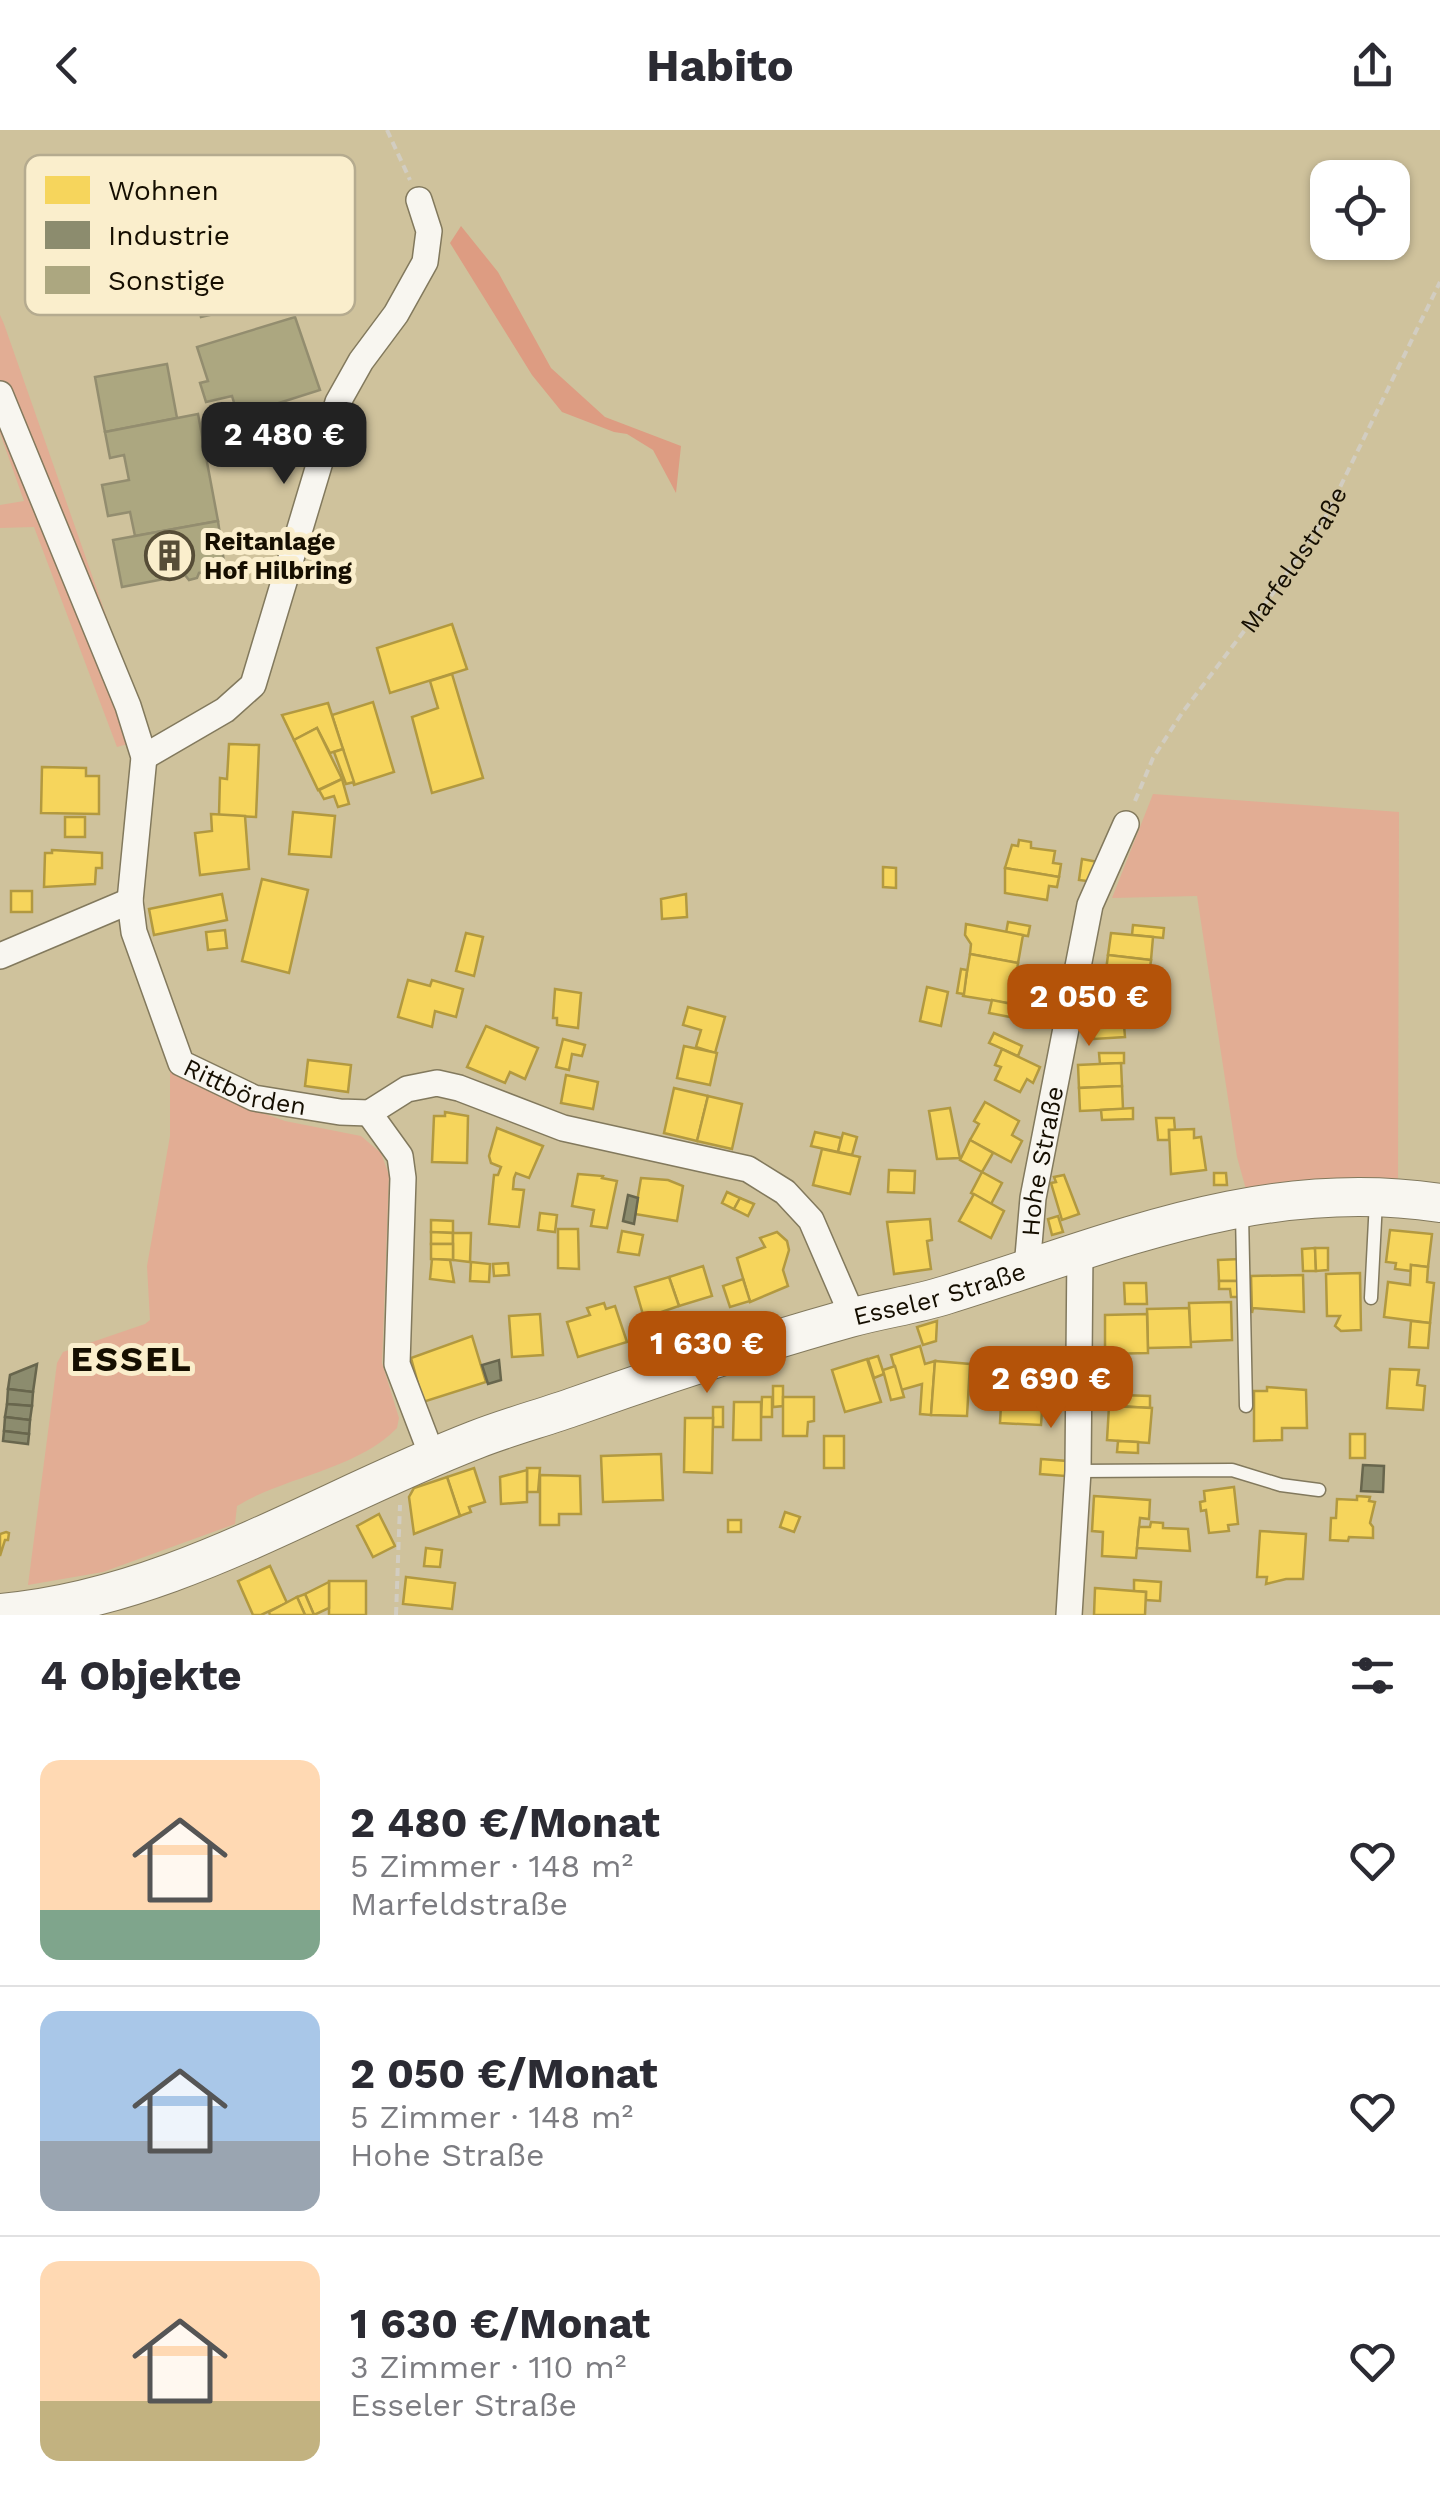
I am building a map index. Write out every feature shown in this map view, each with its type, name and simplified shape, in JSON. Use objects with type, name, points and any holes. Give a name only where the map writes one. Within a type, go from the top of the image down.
[{"type":"main road","name":"Esseler Straße","points":[[0,1613],[44,1612],[160,1578],[474,1440],[694,1365],[853,1317],[942,1296],[1138,1230],[1242,1207],[1315,1198],[1440,1203]]},
{"type":"street","points":[[144,757],[226,710],[253,686],[338,402],[425,262],[428,230],[418,200]]},
{"type":"street","name":"Rittbörden","points":[[0,394],[128,706],[144,757],[130,900],[134,932],[182,1062],[254,1098],[369,1113]]},
{"type":"street","name":"Hohe Straße","points":[[1027,1268],[1033,1198],[1086,921],[1126,824]]},
{"type":"street","points":[[0,956],[130,900]]},
{"type":"street","points":[[416,1466],[397,1364],[403,1178],[400,1156],[369,1113],[407,1088],[438,1083],[459,1088],[563,1128],[748,1169],[768,1178],[811,1220],[853,1317]]},
{"type":"street","points":[[1069,1615],[1078,1471],[1080,1249]]},
{"type":"lane","points":[[1372,1298],[1376,1198]]},
{"type":"lane","points":[[1242,1207],[1246,1406]]},
{"type":"lane","points":[[1078,1471],[1232,1470],[1281,1485],[1318,1490]]},
{"type":"path","points":[[387,130],[418,200]]},
{"type":"path","name":"Marfeldstraße","points":[[1126,824],[1154,758],[1182,713],[1325,518],[1440,282]]},
{"type":"path","points":[[396,1615],[416,1466]]},
{"type":"shaded area","points":[[461,226],[498,272],[551,368],[605,417],[681,446],[676,493],[653,450],[627,434],[562,412],[532,375],[450,243]]},
{"type":"shaded area","points":[[0,315],[149,738],[117,747],[34,527],[0,528],[0,505],[24,501],[0,433]]},
{"type":"shaded area","points":[[1153,794],[1399,812],[1398,1184],[1247,1193],[1237,1157],[1197,896],[1112,898]]},
{"type":"shaded area","points":[[170,1063],[248,1108],[285,1121],[361,1136],[381,1153],[389,1175],[382,1363],[399,1418],[397,1428],[381,1442],[342,1463],[237,1506],[235,1524],[103,1572],[28,1585],[57,1363],[63,1352],[150,1320],[147,1266],[170,1136]]},
{"type":"building: Wohnen","points":[[452,624],[467,669],[390,693],[377,648]]},
{"type":"building: Wohnen","points":[[452,674],[483,778],[432,793],[412,717],[438,708],[430,681]]},
{"type":"building: Wohnen","points":[[373,702],[394,772],[354,785],[332,715]]},
{"type":"building: Wohnen","points":[[328,703],[343,749],[330,753],[317,728],[294,740],[282,715]]},
{"type":"building: Wohnen","points":[[317,728],[342,779],[318,790],[294,740]]},
{"type":"building: Wohnen","points":[[229,744],[259,745],[256,817],[219,815],[220,778],[227,779]]},
{"type":"building: Wohnen","points":[[343,749],[354,782],[346,784],[334,752]]},
{"type":"building: Wohnen","points":[[42,767],[86,768],[86,776],[99,776],[99,814],[41,813]]},
{"type":"building: Wohnen","points":[[342,779],[349,804],[338,807],[334,796],[324,799],[319,790]]},
{"type":"building: Wohnen","points":[[293,812],[335,816],[331,857],[289,854]]},
{"type":"building: Wohnen","points":[[211,814],[245,816],[249,869],[200,875],[195,833],[212,831]]},
{"type":"building: Wohnen","points":[[65,817],[85,817],[85,837],[65,837]]},
{"type":"building: Wohnen","points":[[1019,840],[1031,842],[1031,848],[1055,851],[1053,863],[1061,864],[1059,877],[1005,868],[1012,845],[1018,846]]},
{"type":"building: Wohnen","points":[[45,853],[102,853],[102,868],[96,868],[95,884],[44,887]]},
{"type":"building: Wohnen","points":[[1082,859],[1098,862],[1095,882],[1079,880]]},
{"type":"building: Wohnen","points":[[883,867],[896,868],[896,888],[883,887]]},
{"type":"building: Wohnen","points":[[1005,868],[1059,877],[1057,887],[1049,886],[1047,900],[1005,893]]},
{"type":"building: Wohnen","points":[[262,879],[308,890],[289,973],[242,961]]},
{"type":"building: Wohnen","points":[[11,891],[32,891],[32,912],[11,912]]},
{"type":"building: Wohnen","points":[[222,894],[227,920],[154,935],[149,909]]},
{"type":"building: Wohnen","points":[[686,894],[687,917],[662,919],[661,899]]},
{"type":"building: Wohnen","points":[[1008,922],[1030,926],[1028,936],[1006,933]]},
{"type":"building: Wohnen","points":[[966,924],[1023,935],[1018,963],[970,954]]},
{"type":"building: Wohnen","points":[[1133,925],[1164,928],[1163,938],[1132,935]]},
{"type":"building: Wohnen","points":[[225,930],[227,948],[208,950],[206,932]]},
{"type":"building: Wohnen","points":[[466,933],[483,937],[474,976],[456,971]]},
{"type":"building: Wohnen","points":[[1111,933],[1153,937],[1151,960],[1108,955]]},
{"type":"building: Wohnen","points":[[970,954],[1018,963],[1013,1004],[963,996]]},
{"type":"building: Wohnen","points":[[1108,955],[1151,960],[1148,983],[1105,978]]},
{"type":"building: Wohnen","points":[[961,969],[967,970],[964,994],[957,993]]},
{"type":"building: Wohnen","points":[[408,980],[430,986],[432,980],[463,989],[456,1017],[435,1011],[432,1027],[398,1017]]},
{"type":"building: Wohnen","points":[[927,987],[948,992],[941,1026],[920,1021]]},
{"type":"building: Wohnen","points":[[555,989],[581,993],[578,1028],[557,1025],[557,1018],[553,1018]]},
{"type":"building: Wohnen","points":[[992,1000],[1012,1004],[1010,1017],[989,1013]]},
{"type":"building: Wohnen","points":[[1132,1006],[1133,1025],[1124,1025],[1125,1037],[1094,1039],[1093,1008]]},
{"type":"building: Wohnen","points":[[688,1007],[725,1017],[715,1053],[696,1047],[701,1030],[683,1025]]},
{"type":"building: Wohnen","points":[[486,1026],[538,1048],[525,1079],[510,1072],[505,1083],[467,1067]]},
{"type":"building: Wohnen","points":[[994,1033],[1022,1046],[1018,1056],[989,1043]]},
{"type":"building: Wohnen","points":[[563,1039],[585,1045],[582,1056],[572,1054],[569,1070],[556,1067]]},
{"type":"building: Wohnen","points":[[684,1046],[717,1053],[710,1085],[677,1078]]},
{"type":"building: Wohnen","points":[[1002,1049],[1040,1067],[1033,1083],[1027,1079],[1020,1092],[995,1080],[1001,1067],[995,1065]]},
{"type":"building: Wohnen","points":[[1099,1053],[1124,1053],[1124,1063],[1100,1064]]},
{"type":"building: Wohnen","points":[[308,1060],[351,1065],[348,1092],[305,1086]]},
{"type":"building: Wohnen","points":[[1121,1063],[1122,1086],[1079,1088],[1078,1065]]},
{"type":"building: Wohnen","points":[[566,1075],[598,1082],[593,1109],[561,1103]]},
{"type":"building: Wohnen","points":[[1122,1086],[1123,1109],[1080,1111],[1079,1088]]},
{"type":"building: Wohnen","points":[[674,1088],[708,1096],[697,1141],[664,1133]]},
{"type":"building: Wohnen","points":[[708,1096],[742,1104],[732,1149],[697,1141]]},
{"type":"building: Wohnen","points":[[985,1102],[1019,1121],[1012,1135],[1022,1141],[1011,1162],[970,1140],[979,1124],[974,1121]]},
{"type":"building: Wohnen","points":[[950,1108],[960,1158],[937,1159],[929,1111]]},
{"type":"building: Wohnen","points":[[1133,1108],[1133,1119],[1102,1120],[1101,1110]]},
{"type":"building: Wohnen","points":[[445,1112],[468,1116],[467,1163],[432,1162],[434,1116],[445,1116]]},
{"type":"building: Wohnen","points":[[1156,1118],[1174,1118],[1175,1130],[1169,1130],[1169,1140],[1158,1140]]},
{"type":"building: Wohnen","points":[[497,1128],[543,1146],[529,1178],[516,1173],[514,1178],[513,1189],[524,1190],[519,1227],[489,1224],[494,1175],[498,1175],[501,1167],[491,1163],[489,1156]]},
{"type":"building: Wohnen","points":[[1194,1129],[1194,1138],[1201,1137],[1206,1170],[1171,1174],[1169,1130]]},
{"type":"building: Wohnen","points":[[815,1132],[841,1138],[838,1152],[811,1146]]},
{"type":"building: Wohnen","points":[[843,1133],[857,1137],[852,1155],[838,1152]]},
{"type":"building: Wohnen","points":[[970,1140],[993,1153],[982,1172],[960,1160]]},
{"type":"building: Wohnen","points":[[822,1149],[860,1157],[850,1194],[813,1185]]},
{"type":"building: Wohnen","points":[[889,1170],[915,1171],[914,1193],[888,1192]]},
{"type":"building: Wohnen","points":[[982,1172],[1002,1183],[991,1204],[971,1193]]},
{"type":"building: Wohnen","points":[[1214,1173],[1226,1173],[1227,1185],[1214,1185]]},
{"type":"building: Wohnen","points":[[578,1174],[617,1181],[607,1228],[591,1226],[594,1210],[572,1206]]},
{"type":"building: Wohnen","points":[[1064,1175],[1079,1214],[1062,1220],[1051,1183],[1056,1182],[1054,1177]]},
{"type":"building: Wohnen","points":[[641,1178],[668,1180],[683,1186],[677,1221],[635,1214]]},
{"type":"building: Wohnen","points":[[727,1192],[740,1198],[734,1209],[722,1203]]},
{"type":"building: Wohnen","points":[[974,1194],[1004,1211],[991,1238],[959,1221]]},
{"type":"building: Wohnen","points":[[740,1198],[754,1204],[748,1216],[734,1209]]},
{"type":"building: Wohnen","points":[[540,1213],[557,1215],[555,1232],[538,1230]]},
{"type":"building: Wohnen","points":[[1058,1216],[1063,1232],[1052,1235],[1048,1219]]},
{"type":"building: Wohnen","points":[[930,1219],[932,1240],[927,1241],[931,1269],[894,1274],[887,1222]]},
{"type":"building: Wohnen","points":[[431,1220],[453,1221],[453,1233],[431,1232]]},
{"type":"building: Wohnen","points":[[558,1229],[578,1229],[579,1269],[558,1268]]},
{"type":"building: Wohnen","points":[[1390,1230],[1432,1234],[1428,1267],[1411,1265],[1411,1271],[1395,1269],[1396,1263],[1386,1262]]},
{"type":"building: Wohnen","points":[[622,1231],[643,1235],[639,1255],[618,1252]]},
{"type":"building: Wohnen","points":[[431,1232],[453,1233],[453,1244],[431,1244]]},
{"type":"building: Wohnen","points":[[777,1232],[787,1241],[789,1250],[783,1270],[788,1286],[750,1302],[737,1258],[765,1247],[760,1238]]},
{"type":"building: Wohnen","points":[[453,1233],[471,1233],[470,1262],[453,1260]]},
{"type":"building: Wohnen","points":[[431,1244],[453,1244],[453,1260],[431,1259]]},
{"type":"building: Wohnen","points":[[1315,1248],[1316,1271],[1303,1271],[1302,1249]]},
{"type":"building: Wohnen","points":[[1315,1248],[1328,1248],[1328,1270],[1316,1271]]},
{"type":"building: Wohnen","points":[[432,1259],[450,1260],[454,1282],[430,1279]]},
{"type":"building: Wohnen","points":[[1240,1259],[1241,1281],[1219,1281],[1218,1260]]},
{"type":"building: Wohnen","points":[[471,1262],[490,1264],[489,1282],[470,1281]]},
{"type":"building: Wohnen","points":[[508,1263],[509,1275],[494,1276],[493,1264]]},
{"type":"building: Wohnen","points":[[1411,1265],[1428,1267],[1427,1282],[1434,1283],[1430,1323],[1384,1317],[1388,1282],[1410,1285]]},
{"type":"building: Wohnen","points":[[703,1266],[712,1296],[679,1306],[669,1277]]},
{"type":"building: Wohnen","points":[[1360,1273],[1361,1330],[1341,1331],[1335,1326],[1340,1316],[1327,1316],[1326,1274]]},
{"type":"building: Wohnen","points":[[1303,1275],[1304,1312],[1253,1308],[1252,1313],[1251,1276]]},
{"type":"building: Wohnen","points":[[669,1277],[679,1306],[644,1318],[635,1287]]},
{"type":"building: Wohnen","points":[[743,1279],[750,1301],[730,1307],[723,1286]]},
{"type":"building: Wohnen","points":[[1219,1281],[1241,1281],[1241,1297],[1231,1297],[1230,1289],[1219,1289]]},
{"type":"building: Wohnen","points":[[1124,1283],[1146,1283],[1147,1304],[1125,1304]]},
{"type":"building: Wohnen","points":[[1231,1302],[1232,1340],[1190,1342],[1189,1303]]},
{"type":"building: Wohnen","points":[[604,1303],[606,1309],[615,1306],[627,1342],[578,1357],[567,1322],[590,1315],[587,1308]]},
{"type":"building: Wohnen","points":[[1189,1308],[1191,1347],[1148,1348],[1147,1309]]},
{"type":"building: Wohnen","points":[[540,1314],[543,1355],[512,1357],[509,1316]]},
{"type":"building: Wohnen","points":[[1147,1314],[1148,1353],[1105,1354],[1105,1315]]},
{"type":"building: Wohnen","points":[[937,1321],[936,1341],[923,1345],[917,1327]]},
{"type":"building: Wohnen","points":[[1411,1321],[1430,1323],[1428,1348],[1409,1347]]},
{"type":"building: Wohnen","points":[[472,1336],[486,1382],[423,1402],[411,1358]]},
{"type":"building: Wohnen","points":[[920,1346],[925,1364],[935,1361],[931,1415],[920,1414],[922,1384],[901,1390],[891,1355]]},
{"type":"building: Wohnen","points":[[878,1356],[884,1374],[874,1378],[868,1359]]},
{"type":"building: Wohnen","points":[[867,1359],[881,1402],[845,1412],[832,1370]]},
{"type":"building: Wohnen","points":[[935,1361],[970,1364],[967,1416],[931,1415]]},
{"type":"building: Wohnen","points":[[1024,1363],[1056,1365],[1054,1411],[1042,1411],[1041,1425],[1000,1423],[1002,1386],[1022,1387]]},
{"type":"building: Wohnen","points":[[895,1366],[904,1397],[891,1400],[883,1370]]},
{"type":"building: Wohnen","points":[[1390,1369],[1419,1370],[1417,1385],[1425,1386],[1423,1410],[1387,1408]]},
{"type":"building: Wohnen","points":[[773,1386],[783,1386],[783,1406],[773,1407]]},
{"type":"building: Wohnen","points":[[1267,1387],[1306,1390],[1307,1428],[1282,1428],[1282,1440],[1254,1441],[1254,1391],[1267,1391]]},
{"type":"building: Wohnen","points":[[1120,1395],[1150,1396],[1150,1408],[1119,1406]]},
{"type":"building: Wohnen","points":[[762,1397],[772,1397],[772,1417],[761,1417]]},
{"type":"building: Wohnen","points":[[783,1397],[814,1397],[814,1421],[808,1422],[807,1436],[783,1436]]},
{"type":"building: Wohnen","points":[[734,1402],[761,1402],[761,1440],[733,1440]]},
{"type":"building: Wohnen","points":[[1109,1406],[1152,1408],[1149,1443],[1107,1440]]},
{"type":"building: Wohnen","points":[[713,1407],[723,1407],[723,1427],[713,1427]]},
{"type":"building: Wohnen","points":[[685,1418],[713,1418],[712,1473],[684,1472]]},
{"type":"building: Wohnen","points":[[1350,1434],[1365,1434],[1365,1458],[1350,1458]]},
{"type":"building: Wohnen","points":[[824,1436],[844,1436],[844,1468],[824,1468]]},
{"type":"building: Wohnen","points":[[1118,1441],[1138,1442],[1138,1453],[1117,1452]]},
{"type":"building: Wohnen","points":[[661,1454],[663,1500],[603,1502],[601,1456]]},
{"type":"building: Wohnen","points":[[1041,1459],[1067,1461],[1065,1476],[1040,1474]]},
{"type":"building: Wohnen","points":[[474,1468],[485,1502],[469,1507],[471,1512],[460,1516],[447,1477]]},
{"type":"building: Wohnen","points":[[527,1468],[540,1468],[538,1492],[527,1492]]},
{"type":"building: Wohnen","points":[[527,1470],[527,1502],[501,1504],[500,1477]]},
{"type":"building: Wohnen","points":[[540,1475],[580,1476],[581,1514],[559,1514],[559,1525],[540,1525]]},
{"type":"building: Wohnen","points":[[447,1477],[460,1516],[414,1534],[409,1497],[414,1488]]},
{"type":"building: Wohnen","points":[[1234,1487],[1238,1524],[1228,1525],[1229,1531],[1209,1533],[1206,1510],[1201,1511],[1204,1491]]},
{"type":"building: Wohnen","points":[[1094,1496],[1150,1500],[1149,1519],[1140,1518],[1136,1558],[1102,1556],[1103,1532],[1092,1531]]},
{"type":"building: Wohnen","points":[[1357,1496],[1370,1497],[1369,1501],[1375,1502],[1370,1523],[1373,1538],[1330,1540],[1337,1499],[1357,1500]]},
{"type":"building: Wohnen","points":[[785,1512],[800,1517],[794,1532],[780,1527]]},
{"type":"building: Wohnen","points":[[379,1514],[395,1546],[373,1557],[357,1526]]},
{"type":"building: Wohnen","points":[[728,1520],[741,1520],[741,1532],[728,1532]]},
{"type":"building: Wohnen","points":[[1151,1522],[1163,1523],[1163,1528],[1188,1529],[1190,1551],[1137,1548],[1139,1527],[1150,1527]]},
{"type":"building: Wohnen","points":[[1260,1531],[1306,1534],[1303,1579],[1266,1584],[1267,1577],[1257,1577]]},
{"type":"building: Wohnen","points":[[6,1532],[8,1540],[0,1556],[0,1534]]},
{"type":"building: Wohnen","points":[[426,1548],[442,1550],[440,1567],[424,1566]]},
{"type":"building: Wohnen","points":[[270,1566],[287,1603],[253,1615],[238,1581]]},
{"type":"building: Wohnen","points":[[406,1577],[455,1583],[452,1609],[403,1604]]},
{"type":"building: Wohnen","points":[[1134,1580],[1161,1582],[1160,1601],[1146,1600],[1146,1592],[1134,1591]]},
{"type":"building: Wohnen","points":[[329,1581],[366,1581],[366,1615],[329,1615]]},
{"type":"building: Wohnen","points":[[329,1582],[329,1608],[314,1615],[305,1594]]},
{"type":"building: Wohnen","points":[[1095,1588],[1146,1592],[1145,1615],[1094,1615]]},
{"type":"building: Wohnen","points":[[305,1594],[314,1615],[305,1615],[297,1597]]},
{"type":"building: Wohnen","points":[[297,1597],[305,1615],[270,1615],[269,1612]]},
{"type":"building: Industrie","points":[[628,1195],[638,1198],[634,1224],[623,1221]]},
{"type":"building: Industrie","points":[[499,1360],[501,1380],[488,1384],[482,1365]]},
{"type":"building: Industrie","points":[[37,1364],[33,1392],[8,1389],[10,1375]]},
{"type":"building: Industrie","points":[[8,1389],[33,1392],[32,1406],[7,1404]]},
{"type":"building: Industrie","points":[[7,1404],[32,1406],[30,1420],[5,1417]]},
{"type":"building: Industrie","points":[[5,1417],[30,1420],[29,1434],[4,1431]]},
{"type":"building: Industrie","points":[[4,1431],[29,1434],[28,1444],[3,1441]]},
{"type":"building: Industrie","points":[[1363,1465],[1384,1466],[1383,1492],[1361,1491]]},
{"type":"building: Sonstige","points":[[295,317],[320,390],[238,416],[232,396],[206,402],[200,383],[208,381],[197,347]]},
{"type":"building: Sonstige","points":[[167,364],[177,418],[105,432],[95,377]]},
{"type":"building: Sonstige","points":[[198,414],[218,521],[135,536],[130,512],[108,516],[102,485],[129,480],[124,455],[110,458],[105,432]]},
{"type":"building: Sonstige","points":[[273,416],[289,423],[296,439],[289,455],[273,462],[257,455],[250,439],[257,423]]},
{"type":"building: Sonstige","name":"Reitanlage Hof Hilbring","points":[[218,521],[225,569],[199,573],[189,580],[185,575],[122,587],[113,540]]},
{"type":"place","name":"Reitanlage Hof Hilbring","points":[[169,555]]},
{"type":"district","name":"ESSEL","points":[[132,1359]]}]
